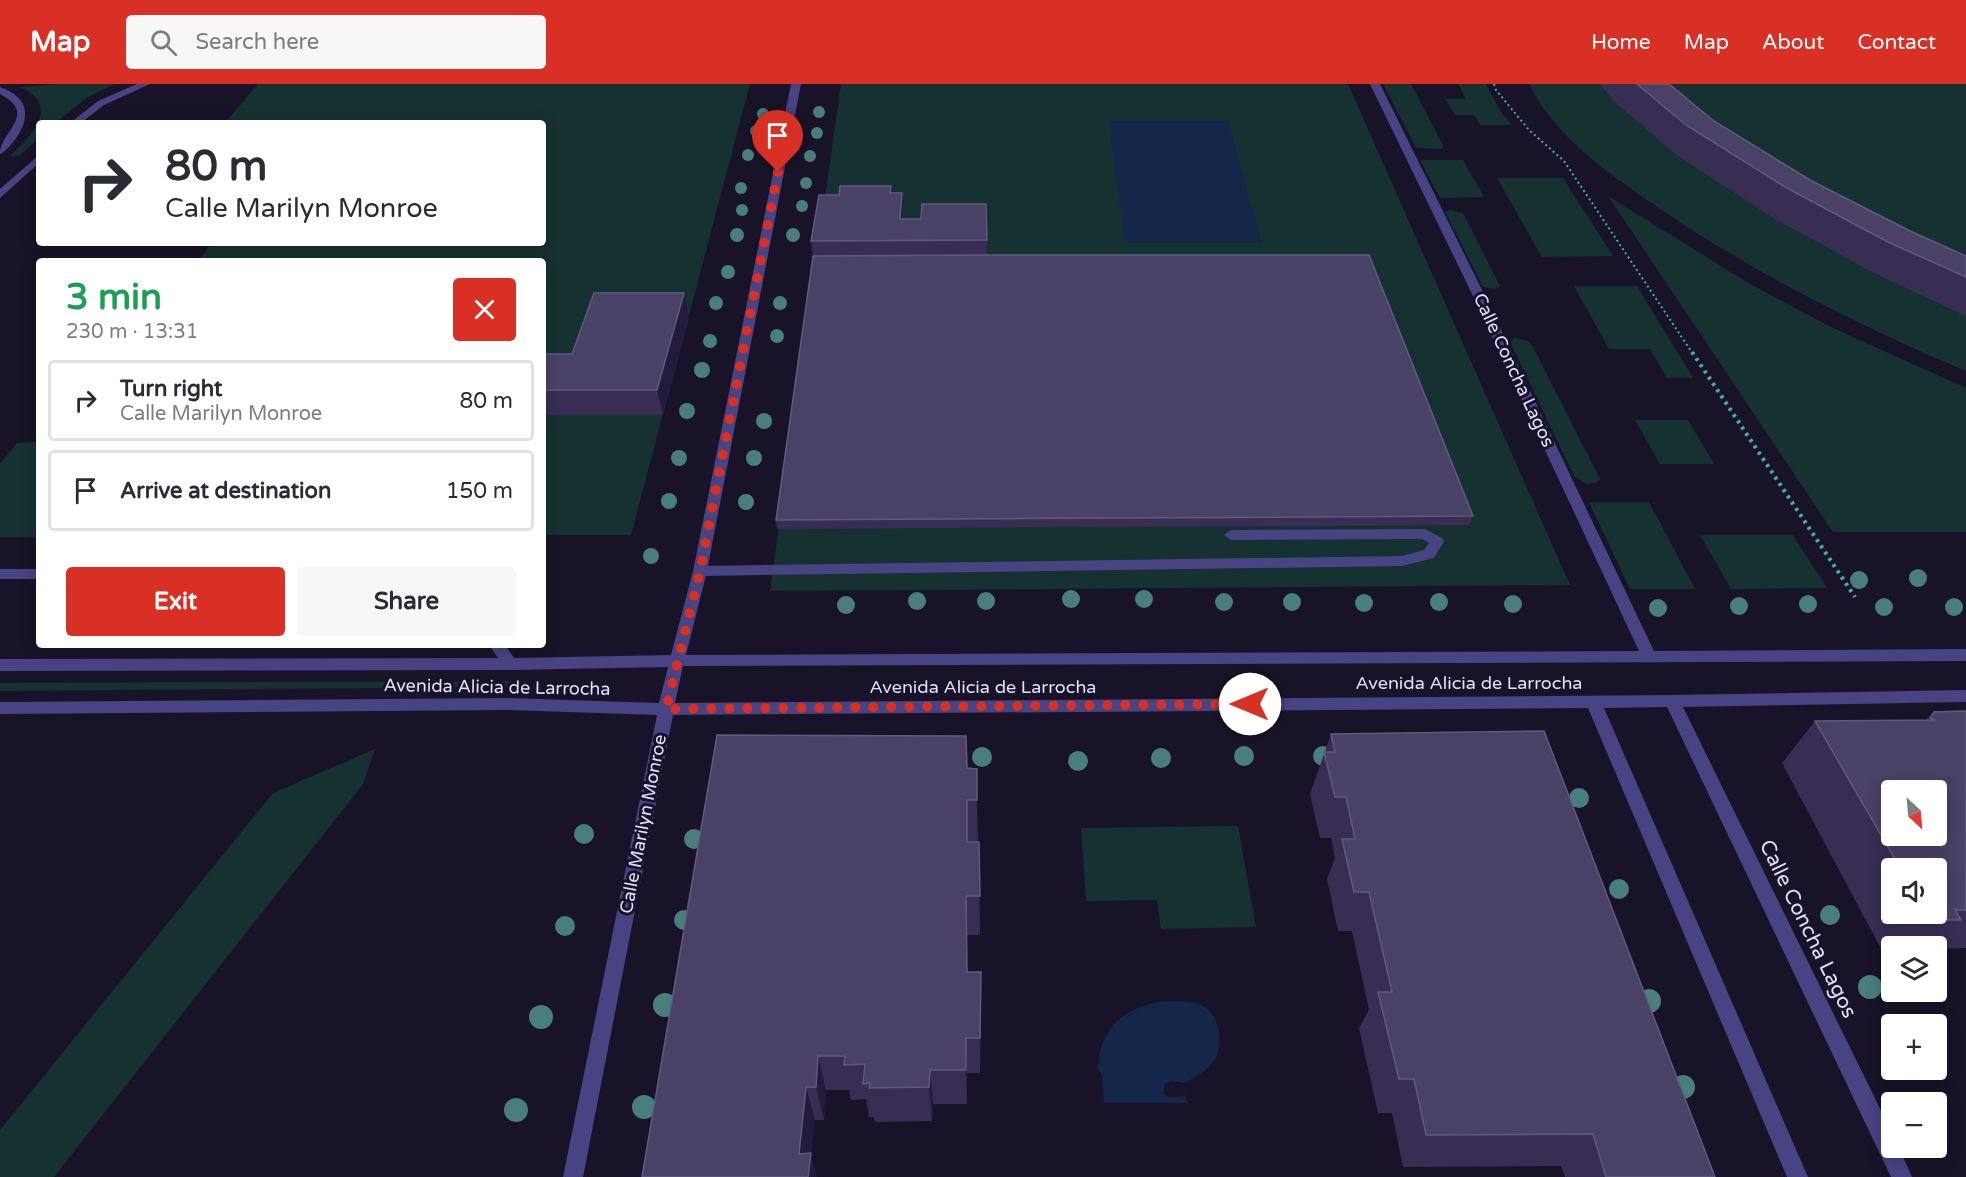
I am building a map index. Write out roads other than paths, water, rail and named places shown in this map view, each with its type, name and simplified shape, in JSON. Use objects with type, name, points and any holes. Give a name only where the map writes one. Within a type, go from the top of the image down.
[{"type":"street","points":[[79,120],[101,103],[145,84]]},
{"type":"street","name":"Calle Marilyn Monroe","points":[[573,1177],[666,709],[700,571],[796,84]]},
{"type":"street","name":"Calle Concha Lagos","points":[[1375,84],[1478,294],[1650,658]]},
{"type":"street","points":[[0,90],[15,99],[22,111],[21,125],[13,139],[0,151]]},
{"type":"street","points":[[0,195],[36,161]]},
{"type":"street","points":[[700,571],[1402,561],[1429,554],[1437,542],[1425,534],[1231,535]]},
{"type":"street","points":[[0,574],[36,574]]},
{"type":"street","name":"Avenida Alicia de Larrocha","points":[[499,648],[510,664]]},
{"type":"street","name":"Avenida Alicia de Larrocha","points":[[0,665],[1966,655]]},
{"type":"street","name":"Avenida Alicia de Larrocha","points":[[0,708],[507,704],[666,709],[1672,701],[1966,696]]},
{"type":"street","points":[[1593,701],[1798,1177]]},
{"type":"street","name":"Calle Concha Lagos","points":[[1672,701],[1902,1177]]},
{"type":"water","points":[[1109,121],[1228,121],[1262,243],[1125,243]]},
{"type":"water","points":[[1166,1001],[1195,1003],[1212,1013],[1219,1039],[1219,1048],[1213,1063],[1201,1074],[1184,1083],[1173,1081],[1165,1083],[1163,1093],[1174,1098],[1185,1095],[1188,1103],[1104,1103],[1102,1075],[1098,1069],[1100,1050],[1107,1035],[1127,1013],[1145,1005]]}]
